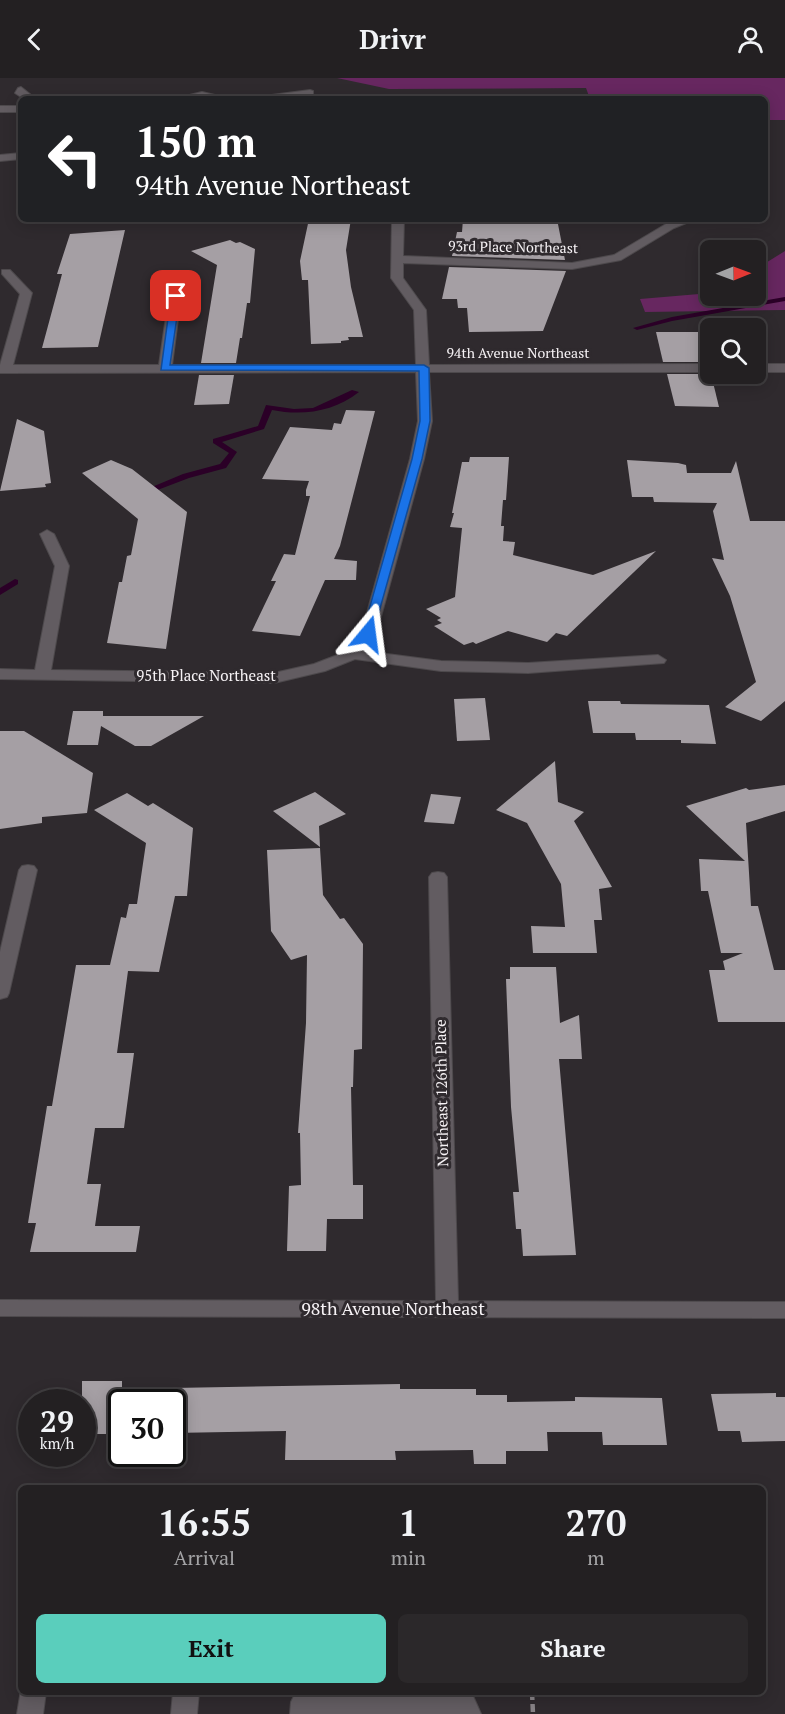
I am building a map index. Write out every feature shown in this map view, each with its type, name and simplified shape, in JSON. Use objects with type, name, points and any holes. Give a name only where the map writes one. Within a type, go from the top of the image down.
[{"type":"street","points":[[21,90],[20,93],[25,96]]},
{"type":"street","points":[[287,96],[310,93]]},
{"type":"street","points":[[0,109],[18,109]]},
{"type":"street","points":[[0,158],[18,156]]},
{"type":"street","points":[[353,654],[368,634],[417,459],[425,421],[420,310],[397,278],[398,222]]},
{"type":"street","name":"93rd Place Northeast","points":[[396,259],[572,266],[617,258],[670,226],[681,222]]},
{"type":"street","points":[[3,369],[26,293],[6,272]]},
{"type":"street","points":[[164,278],[176,296],[165,368]]},
{"type":"street","name":"94th Avenue Northeast","points":[[3,369],[700,368]]},
{"type":"street","points":[[766,368],[785,368]]},
{"type":"street","points":[[42,675],[63,566],[47,534]]},
{"type":"street","name":"95th Place Northeast","points":[[0,674],[274,678],[319,668],[353,654],[452,666],[528,668],[658,660]]},
{"type":"street","points":[[0,993],[28,870]]},
{"type":"street","name":"Northeast 126th Place","points":[[438,877],[447,1309]]},
{"type":"street","name":"98th Avenue Northeast","points":[[0,1308],[785,1310]]},
{"type":"street","points":[[30,1714],[33,1695]]},
{"type":"street","points":[[184,1714],[186,1695]]},
{"type":"street","points":[[303,1714],[304,1702],[327,1702],[464,1704],[468,1714]]},
{"type":"path","points":[[532,1695],[533,1714]]},
{"type":"shaded area","points":[[337,78],[785,78],[785,120],[768,120],[768,96],[589,96],[586,88],[389,89]]},
{"type":"shaded area","points":[[785,251],[785,310],[645,312],[640,299],[700,294],[700,306],[766,306],[766,263]]},
{"type":"building","points":[[308,222],[351,222],[346,250],[351,287],[363,337],[348,337],[349,340],[341,341],[341,343],[311,344],[308,280],[302,280],[300,261]]},
{"type":"building","points":[[463,222],[558,222],[565,260],[452,256],[457,232],[462,232]]},
{"type":"building","points":[[125,230],[98,347],[42,348],[62,274],[57,274],[70,234]]},
{"type":"building","points":[[230,240],[255,249],[250,303],[247,303],[242,338],[240,338],[236,363],[201,363],[217,265],[191,251]]},
{"type":"building","points":[[449,267],[566,271],[543,331],[469,332],[467,308],[458,308],[457,299],[442,299]]},
{"type":"building","points":[[656,332],[700,332],[700,362],[663,362]]},
{"type":"building","points":[[667,374],[700,374],[700,384],[713,384],[719,407],[675,406]]},
{"type":"building","points":[[199,375],[234,375],[229,404],[194,405]]},
{"type":"building","points":[[346,410],[375,411],[340,546],[334,559],[357,561],[356,580],[325,580],[300,636],[252,631],[276,581],[271,581],[284,554],[295,555],[310,496],[306,496],[309,481],[262,479],[290,427],[332,430],[334,423],[341,424]]},
{"type":"building","points":[[17,419],[44,431],[51,483],[45,484],[46,487],[0,491]]},
{"type":"building","points":[[470,457],[509,457],[506,500],[503,500],[501,526],[504,526],[503,541],[515,542],[513,555],[593,575],[656,551],[567,636],[556,633],[547,642],[508,631],[476,644],[473,642],[464,645],[434,626],[442,623],[437,620],[441,618],[426,609],[455,597],[462,528],[450,527],[462,462],[469,462]]},
{"type":"building","points":[[111,460],[132,469],[187,512],[166,649],[107,643],[119,582],[122,582],[127,556],[131,555],[138,519],[82,473]]},
{"type":"building","points":[[627,460],[678,463],[686,465],[687,473],[731,473],[736,461],[750,521],[785,521],[785,701],[761,721],[725,707],[756,682],[730,596],[712,558],[724,560],[713,511],[717,503],[654,502],[653,497],[632,497]]},
{"type":"building","points":[[485,698],[490,740],[457,741],[454,699]]},
{"type":"building","points":[[588,701],[620,701],[621,704],[709,705],[716,744],[681,743],[681,740],[636,740],[635,733],[593,733]]},
{"type":"building","points":[[73,711],[103,711],[103,716],[204,716],[151,746],[135,746],[101,726],[98,745],[67,745]]},
{"type":"building","points":[[0,731],[24,731],[93,773],[87,813],[42,817],[42,823],[0,829]]},
{"type":"building","points":[[555,761],[558,802],[584,812],[574,821],[612,887],[599,889],[602,920],[594,920],[597,953],[533,953],[531,926],[565,927],[561,884],[527,823],[496,810]]},
{"type":"building","points":[[785,785],[785,811],[746,823],[751,906],[758,906],[774,970],[785,970],[785,1022],[718,1022],[709,970],[725,970],[723,961],[743,953],[721,953],[708,891],[701,891],[699,859],[745,861],[686,806],[746,788],[749,790]]},
{"type":"building","points":[[315,792],[346,814],[319,826],[320,847],[273,811]]},
{"type":"building","points":[[127,793],[148,806],[153,803],[193,828],[187,896],[175,896],[159,972],[128,971],[117,1053],[134,1053],[124,1128],[95,1128],[87,1184],[101,1184],[95,1226],[140,1226],[136,1252],[30,1252],[36,1223],[28,1223],[47,1106],[52,1106],[76,965],[110,965],[121,917],[126,918],[129,904],[137,904],[146,843],[94,810]]},
{"type":"building","points":[[431,794],[461,797],[454,824],[424,822]]},
{"type":"building","points":[[320,848],[323,895],[340,919],[344,918],[363,944],[362,1049],[354,1050],[353,1087],[351,1087],[353,1185],[363,1185],[363,1219],[327,1219],[326,1251],[287,1251],[289,1186],[301,1185],[300,1133],[298,1133],[306,1023],[307,955],[291,960],[271,931],[267,850]]},
{"type":"building","points":[[510,967],[556,967],[560,1023],[579,1015],[582,1059],[559,1059],[576,1255],[523,1256],[521,1229],[516,1229],[513,1192],[519,1192],[511,1107],[506,979],[510,979]]},
{"type":"building","points":[[82,1381],[122,1381],[122,1389],[108,1389],[108,1434],[96,1434],[96,1389],[82,1389]]},
{"type":"building","points":[[400,1384],[400,1389],[476,1389],[476,1395],[507,1395],[507,1402],[575,1401],[575,1397],[662,1398],[667,1445],[603,1445],[602,1432],[547,1432],[548,1451],[506,1451],[506,1464],[474,1464],[473,1450],[395,1451],[396,1460],[285,1460],[286,1431],[186,1433],[186,1389],[172,1388]]},
{"type":"building","points":[[776,1393],[776,1397],[785,1397],[785,1441],[742,1442],[740,1431],[718,1431],[711,1394]]},
{"type":"waterway","points":[[637,328],[672,319],[785,299]]},
{"type":"waterway","points":[[144,492],[186,476],[223,466],[233,452],[216,441],[261,427],[269,407],[294,411],[314,410],[355,392]]},
{"type":"waterway","points":[[0,592],[15,582]]},
{"type":"route","points":[[176,296],[165,368],[424,368],[425,421],[417,459],[368,634]]}]
